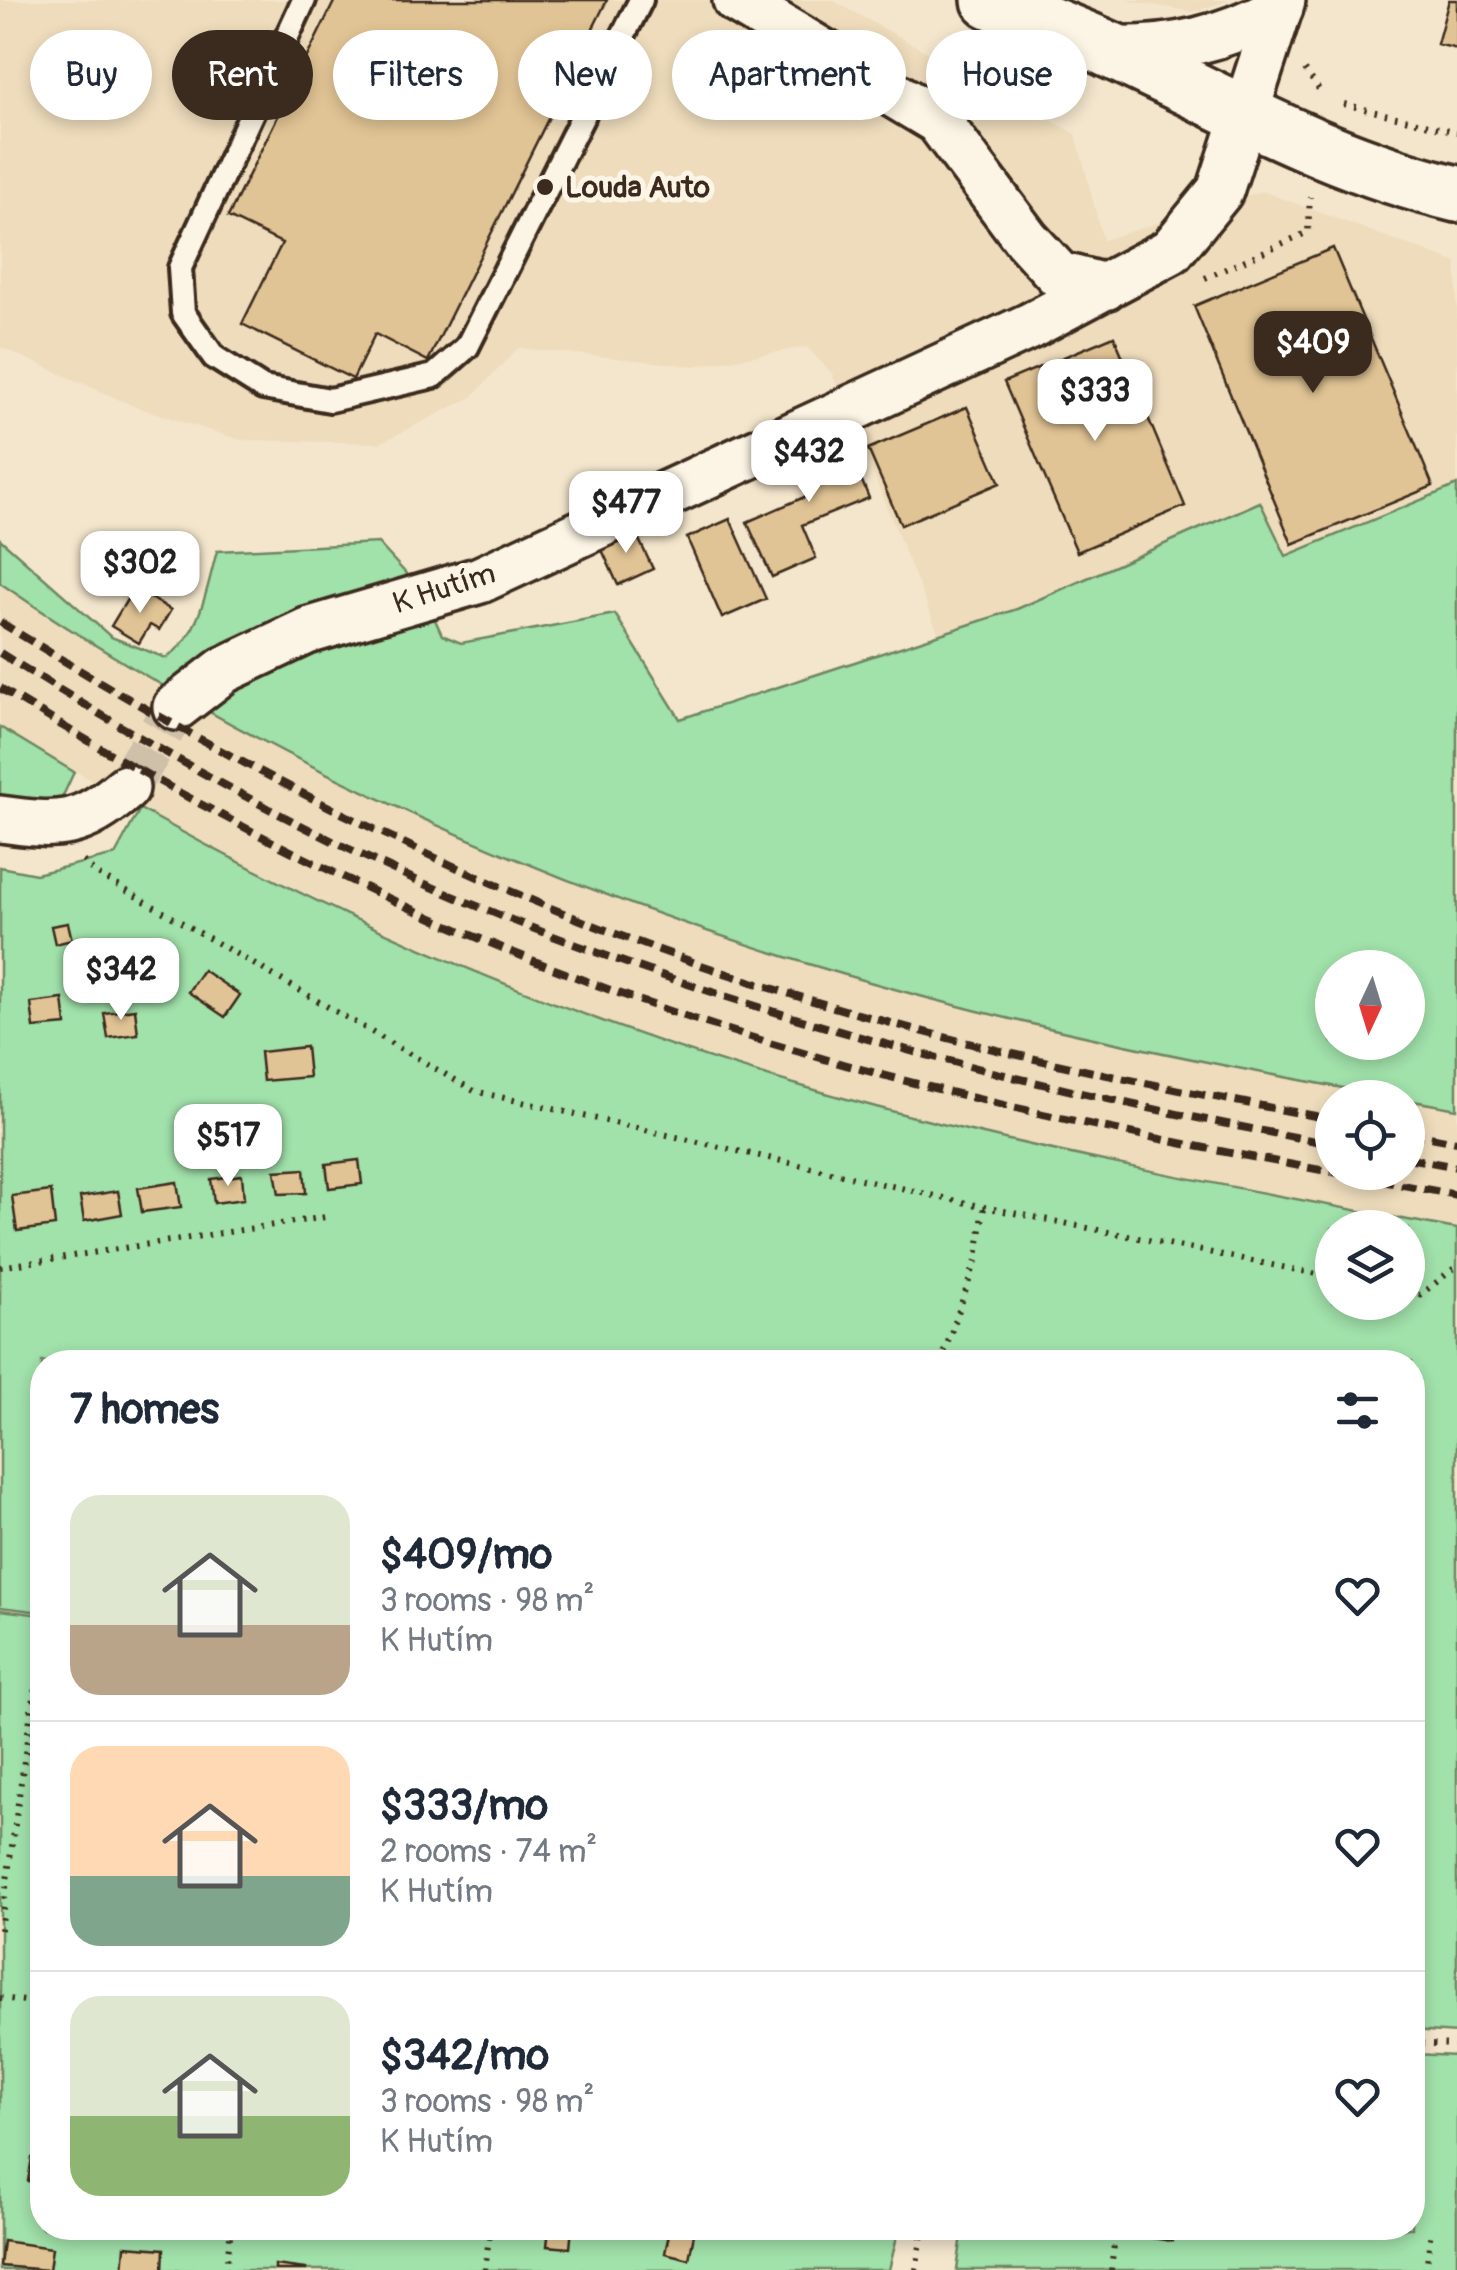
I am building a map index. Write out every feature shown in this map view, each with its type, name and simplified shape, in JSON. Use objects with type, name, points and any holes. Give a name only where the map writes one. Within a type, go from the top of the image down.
[{"type":"main road","points":[[990,0],[1109,50],[1244,119],[1338,160],[1440,180]]},
{"type":"main road","points":[[1049,0],[1109,50]]},
{"type":"street","points":[[736,0],[938,122],[1026,239],[1059,276],[1104,287]]},
{"type":"street","points":[[1109,50],[1168,48],[1198,42],[1226,34],[1281,4]]},
{"type":"street","name":"K Hutím","points":[[176,707],[224,670],[307,632],[480,580],[1030,326],[1170,251],[1220,191],[1281,4]]},
{"type":"street","points":[[0,819],[47,825],[94,816],[126,788]]},
{"type":"lane","points":[[304,0],[199,222],[180,268],[181,284],[183,314],[214,356],[264,388],[330,400],[434,376],[466,347],[641,0]]},
{"type":"path","points":[[1340,102],[1457,132]]},
{"type":"path","points":[[1170,251],[1206,279],[1308,232],[1310,197]]},
{"type":"path","points":[[47,825],[94,872],[474,1092],[984,1207],[1315,1274]]},
{"type":"path","points":[[944,1350],[977,1258],[984,1207]]},
{"type":"path","points":[[0,1267],[326,1216]]},
{"type":"path","points":[[1425,1291],[1457,1266]]},
{"type":"path","points":[[0,1930],[30,1718]]},
{"type":"path","points":[[0,1998],[30,2002]]},
{"type":"path","points":[[1425,2044],[1457,2045]]},
{"type":"path","points":[[1426,2270],[1431,2230]]},
{"type":"path","points":[[226,2270],[230,2240]]},
{"type":"path","points":[[486,2270],[489,2240]]},
{"type":"path","points":[[916,2270],[921,2240]]},
{"type":"path","points":[[1111,2270],[1115,2240]]},
{"type":"shaded area","name":"Louda Auto","points":[[0,0],[832,0],[887,30],[672,30],[672,120],[906,120],[906,41],[926,52],[926,120],[1051,120],[1076,134],[1103,240],[1262,191],[1457,263],[1457,485],[1285,556],[1261,502],[1017,609],[939,635],[832,374],[807,347],[694,366],[518,348],[472,397],[380,443],[240,440],[136,407],[0,347]]},
{"type":"shaded area","points":[[1125,0],[1230,0],[1193,12]]},
{"type":"shaded area","points":[[0,583],[247,730],[365,789],[483,844],[722,937],[972,1009],[1315,1080],[1315,1190],[1425,1190],[1425,1103],[1457,1109],[1457,1229],[1425,1223],[1425,1210],[1357,1210],[1087,1159],[815,1090],[561,1007],[433,954],[189,837],[0,727]]},
{"type":"green space","points":[[1457,485],[1457,1109],[1425,1103],[1425,1080],[1315,1082],[974,1010],[719,935],[593,890],[346,783],[226,721],[111,655],[0,583],[0,539],[111,637],[166,658],[195,624],[217,551],[378,543],[422,591],[442,635],[461,643],[615,614],[680,719],[1017,609],[1260,502],[1286,556]]},
{"type":"green space","points":[[0,727],[74,772],[62,798],[27,807],[0,804]]},
{"type":"green space","points":[[140,809],[385,933],[554,1003],[727,1064],[974,1132],[1355,1210],[1315,1210],[1315,1320],[1425,1320],[1425,1223],[1457,1229],[1457,2033],[1425,2031],[1425,1350],[30,1350],[30,1611],[0,1607],[0,867],[36,874],[115,855]]},
{"type":"green space","points":[[0,1610],[30,1614],[30,2240],[896,2240],[889,2270],[0,2270]]},
{"type":"green space","points":[[1425,2055],[1457,2056],[1457,2270],[957,2270],[961,2240],[1425,2240]]},
{"type":"building","points":[[335,0],[607,0],[592,30],[518,30],[518,120],[547,120],[428,361],[375,334],[353,379],[242,324],[282,243],[228,217],[276,120],[313,120],[313,45]]},
{"type":"building","points":[[1449,0],[1457,0],[1457,49],[1437,44]]},
{"type":"building","points":[[1333,248],[1433,486],[1292,544],[1194,306]]},
{"type":"building","points":[[1114,336],[1185,506],[1077,552],[1004,382]]},
{"type":"building","points":[[967,407],[1000,483],[901,525],[868,449]]},
{"type":"building","points":[[843,435],[869,498],[802,525],[816,558],[772,577],[747,522],[809,495],[793,455]]},
{"type":"building","points":[[730,519],[766,599],[722,618],[687,538]]},
{"type":"building","points":[[633,527],[653,569],[618,585],[599,543]]},
{"type":"building","points":[[134,588],[171,610],[159,630],[150,625],[139,643],[111,626]]},
{"type":"building","points":[[68,923],[72,940],[55,944],[51,926]]},
{"type":"building","points":[[203,970],[240,995],[225,1017],[188,992]]},
{"type":"building","points":[[63,999],[66,1025],[34,1028],[31,1003]]},
{"type":"building","points":[[135,1009],[138,1034],[108,1038],[104,1013]]},
{"type":"building","points":[[306,1047],[309,1077],[263,1081],[260,1052]]},
{"type":"building","points":[[359,1160],[362,1184],[329,1188],[326,1164]]},
{"type":"building","points":[[304,1169],[306,1193],[279,1194],[275,1171]]},
{"type":"building","points":[[242,1175],[244,1199],[214,1203],[211,1179]]},
{"type":"building","points":[[177,1182],[181,1207],[142,1212],[138,1188]]},
{"type":"building","points":[[51,1191],[55,1226],[17,1231],[12,1196]]},
{"type":"building","points":[[118,1191],[122,1214],[84,1221],[80,1197]]},
{"type":"building","points":[[548,2240],[571,2240],[570,2248],[547,2246]]},
{"type":"building","points":[[668,2240],[693,2240],[689,2259],[665,2253]]},
{"type":"building","points":[[3,2241],[52,2248],[49,2270],[0,2266]]},
{"type":"building","points":[[125,2246],[164,2249],[163,2270],[123,2270]]},
{"type":"building","points":[[275,2265],[306,2269],[306,2270],[275,2270]]},
{"type":"tunnel","points":[[126,788],[176,707]]},
{"type":"railway","points":[[0,622],[171,723],[345,815],[617,934],[786,993],[940,1036],[1097,1073],[1315,1116]]},
{"type":"railway","points":[[0,653],[168,754],[283,816],[400,873],[566,941],[781,1014],[890,1045],[999,1074],[1315,1141]]},
{"type":"railway","points":[[0,688],[138,770],[280,846],[425,915],[573,976],[759,1040],[948,1092],[1315,1169]]},
{"type":"railway","points":[[1425,1136],[1457,1142]]},
{"type":"railway","points":[[1425,1161],[1457,1167]]},
{"type":"railway","points":[[1425,1189],[1457,1195]]},
{"type":"place","name":"Louda Auto","points":[[545,187]]}]
